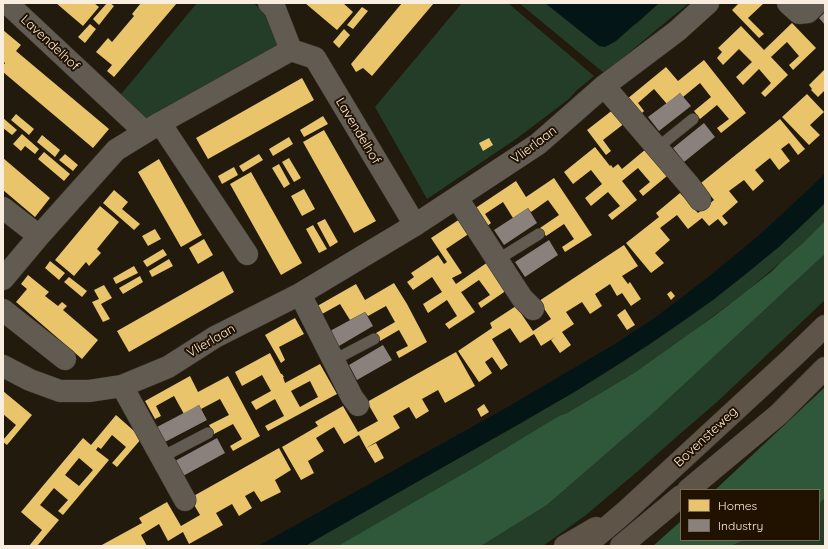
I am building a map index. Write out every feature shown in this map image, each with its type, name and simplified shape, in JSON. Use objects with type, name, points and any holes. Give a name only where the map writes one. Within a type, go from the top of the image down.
[{"type":"main road","name":"Bovensteweg","points":[[585,546],[625,512],[825,326]]},
{"type":"main road","name":"Bovensteweg","points":[[689,489],[780,414],[825,368]]},
{"type":"main road","points":[[621,546],[680,497]]},
{"type":"main road","points":[[634,546],[663,511]]},
{"type":"main road","points":[[564,546],[625,512]]},
{"type":"street","name":"Lavendelhof","points":[[7,3],[152,128],[247,254]]},
{"type":"street","points":[[3,279],[39,236],[116,150],[152,128],[291,50],[275,9],[269,3]]},
{"type":"street","name":"Vlierlaan","points":[[3,366],[30,380],[60,391],[88,391],[122,386],[168,367],[215,337],[300,294],[458,198],[538,144],[604,86],[677,31],[708,3]]},
{"type":"street","points":[[788,3],[799,14],[808,12],[817,3]]},
{"type":"street","name":"Lavendelhof","points":[[291,50],[315,58],[415,225]]},
{"type":"street","points":[[604,86],[689,185],[700,200]]},
{"type":"street","points":[[458,198],[522,298],[532,309]]},
{"type":"street","points":[[3,208],[39,236]]},
{"type":"street","points":[[300,294],[352,397],[358,405]]},
{"type":"street","points":[[3,310],[65,359]]},
{"type":"street","points":[[122,386],[185,500]]},
{"type":"lane","points":[[657,148],[693,119]]},
{"type":"lane","points":[[497,260],[539,234]]},
{"type":"lane","points":[[334,360],[374,339]]},
{"type":"lane","points":[[162,457],[208,433]]},
{"type":"green space","points":[[197,3],[253,3],[272,18],[281,46],[146,122],[117,99]]},
{"type":"green space","points":[[462,3],[508,3],[594,76],[577,90],[569,99],[516,139],[427,199],[375,107]]},
{"type":"green space","points":[[519,3],[553,3],[636,24],[659,3],[689,3],[604,73]]},
{"type":"green space","points":[[825,203],[825,221],[803,243],[748,290],[634,373],[346,542],[338,546],[305,546],[576,391],[642,349],[706,305],[767,256]]},
{"type":"green space","points":[[825,221],[825,254],[652,414],[547,505],[481,546],[338,546],[634,373],[713,317],[771,272]]},
{"type":"green space","points":[[825,254],[825,300],[717,402],[638,471],[586,515],[543,546],[481,546],[547,505],[652,414]]},
{"type":"green space","points":[[825,387],[825,498],[820,503],[820,489],[716,489]]},
{"type":"green space","points":[[825,498],[825,546],[731,546],[742,541],[820,541],[820,503]]},
{"type":"green space","points":[[680,522],[680,541],[742,541],[731,546],[653,546]]},
{"type":"shaded area","points":[[545,3],[659,3],[616,41],[605,47],[599,46]]},
{"type":"shaded area","points":[[825,173],[825,203],[780,246],[713,300],[648,345],[576,391],[305,546],[258,546],[506,408],[615,344],[656,317],[707,278],[757,237]]},
{"type":"building: Homes","points":[[56,3],[94,3],[99,7],[83,26]]},
{"type":"building: Homes","points":[[107,3],[114,6],[99,25],[93,19]]},
{"type":"building: Homes","points":[[141,3],[177,3],[114,77],[107,71],[112,65],[96,52],[108,38],[112,42],[134,16],[132,14]]},
{"type":"building: Homes","points":[[305,3],[343,3],[353,12],[337,30]]},
{"type":"building: Homes","points":[[402,3],[434,3],[372,76],[363,68],[356,72],[351,64]]},
{"type":"building: Homes","points":[[739,3],[764,3],[748,18],[764,34],[759,38],[732,10]]},
{"type":"building: Homes","points":[[362,7],[368,11],[353,29],[347,25]]},
{"type":"building: Homes","points":[[792,23],[816,48],[793,70],[789,65],[799,56],[787,42],[772,56],[771,57],[788,75],[765,97],[761,93],[771,83],[759,69],[743,85],[736,77],[752,62],[739,49],[723,65],[717,58],[722,52],[718,48],[741,26],[764,50]]},
{"type":"building: Homes","points":[[90,24],[96,29],[85,43],[78,37]]},
{"type":"building: Homes","points":[[344,29],[350,35],[339,48],[333,42]]},
{"type":"building: Homes","points":[[3,30],[21,45],[16,51],[109,129],[93,148],[3,72],[3,66],[5,63],[3,61]]},
{"type":"building: Homes","points":[[704,60],[746,113],[721,133],[717,128],[729,119],[717,105],[700,119],[694,111],[711,97],[700,83],[683,97],[680,93],[667,104],[654,89],[638,103],[644,111],[640,115],[627,99],[666,67],[678,81]]},
{"type":"building: Homes","points":[[825,69],[825,90],[818,97],[811,90],[812,89],[809,85]]},
{"type":"building: Homes","points":[[302,78],[314,100],[208,159],[196,138]]},
{"type":"building: Homes","points":[[807,94],[824,112],[810,125],[820,135],[809,145],[782,117]]},
{"type":"building: Homes","points":[[614,109],[625,123],[603,140],[611,151],[606,155],[587,130]]},
{"type":"building: Homes","points":[[16,114],[34,129],[29,135],[11,120]]},
{"type":"building: Homes","points":[[323,116],[328,124],[304,137],[300,130]]},
{"type":"building: Homes","points":[[3,118],[17,130],[12,135],[3,128]]},
{"type":"building: Homes","points":[[780,119],[805,149],[798,155],[789,143],[781,149],[790,161],[779,170],[770,158],[755,170],[764,181],[753,191],[744,180],[729,191],[738,202],[722,216],[728,223],[724,226],[718,219],[709,226],[702,218],[688,229],[677,215],[660,228],[670,240],[655,253],[664,263],[651,273],[626,243],[659,217],[656,213],[680,193],[698,213],[714,200],[701,183]]},
{"type":"building: Homes","points":[[324,130],[376,221],[354,233],[303,142]]},
{"type":"building: Homes","points":[[22,134],[39,149],[35,154],[25,146],[21,151],[13,144]]},
{"type":"building: Homes","points":[[42,135],[60,150],[55,157],[37,142]]},
{"type":"building: Homes","points":[[289,137],[293,144],[273,156],[269,149]]},
{"type":"building: Homes","points":[[489,138],[493,145],[483,151],[479,143]]},
{"type":"building: Homes","points":[[595,147],[610,166],[611,165],[613,168],[618,164],[622,169],[646,149],[667,176],[643,196],[639,191],[650,182],[638,168],[622,181],[637,200],[612,220],[608,215],[620,206],[608,192],[591,206],[585,198],[602,184],[591,170],[573,184],[564,172]]},
{"type":"building: Homes","points":[[44,152],[70,174],[64,181],[38,159]]},
{"type":"building: Homes","points":[[65,154],[78,165],[73,171],[59,160]]},
{"type":"building: Homes","points":[[259,154],[263,160],[243,172],[239,166]]},
{"type":"building: Homes","points":[[3,158],[50,198],[35,217],[3,190]]},
{"type":"building: Homes","points":[[289,158],[301,178],[294,182],[282,162]]},
{"type":"building: Homes","points":[[159,159],[202,235],[181,247],[138,172]]},
{"type":"building: Homes","points":[[279,164],[290,184],[284,188],[272,168]]},
{"type":"building: Homes","points":[[234,167],[238,175],[222,184],[218,176]]},
{"type":"building: Homes","points":[[251,172],[302,263],[281,275],[230,184]]},
{"type":"building: Homes","points":[[554,178],[592,235],[565,252],[562,247],[574,239],[564,224],[546,236],[540,228],[559,215],[548,200],[531,212],[528,208],[513,218],[503,202],[485,214],[491,223],[486,227],[474,209],[516,181],[526,197]]},
{"type":"building: Homes","points":[[304,189],[315,209],[302,216],[291,196]]},
{"type":"building: Homes","points":[[114,190],[128,202],[122,209],[140,224],[134,230],[103,203]]},
{"type":"building: Homes","points":[[100,206],[119,222],[97,249],[101,253],[89,266],[86,262],[74,276],[55,260]]},
{"type":"building: Homes","points":[[325,219],[338,242],[330,247],[317,223]]},
{"type":"building: Homes","points":[[460,219],[470,233],[446,249],[462,273],[452,278],[456,284],[488,262],[507,290],[481,308],[478,303],[490,295],[479,280],[461,292],[475,312],[449,329],[445,324],[457,316],[447,300],[428,313],[423,304],[442,292],[432,277],[413,290],[407,282],[414,277],[411,273],[438,255],[444,264],[447,262],[431,238]]},
{"type":"building: Homes","points":[[313,225],[327,249],[319,253],[306,229]]},
{"type":"building: Homes","points":[[155,229],[161,239],[148,246],[142,236]]},
{"type":"building: Homes","points":[[204,239],[213,255],[198,264],[189,248]]},
{"type":"building: Homes","points":[[624,245],[638,266],[622,276],[628,284],[630,282],[641,299],[631,306],[622,293],[617,296],[610,284],[595,294],[602,306],[590,314],[582,302],[566,312],[574,324],[562,332],[571,345],[560,353],[551,340],[555,337],[541,346],[534,334],[520,343],[510,328],[492,339],[508,365],[501,370],[492,357],[485,362],[492,373],[479,382],[458,351],[492,328],[490,323],[516,306],[533,331],[551,319],[539,301]]},
{"type":"building: Homes","points":[[163,249],[167,255],[147,267],[143,261]]},
{"type":"building: Homes","points":[[169,259],[173,266],[152,277],[149,271]]},
{"type":"building: Homes","points":[[50,261],[65,273],[59,280],[45,268]]},
{"type":"building: Homes","points":[[134,266],[138,273],[116,284],[113,278]]},
{"type":"building: Homes","points":[[223,271],[234,292],[129,352],[117,331]]},
{"type":"building: Homes","points":[[28,275],[49,292],[45,296],[58,306],[62,302],[67,306],[63,310],[98,340],[82,359],[16,302],[27,289],[21,284]]},
{"type":"building: Homes","points":[[140,276],[143,282],[123,294],[119,288]]},
{"type":"building: Homes","points":[[69,277],[87,291],[82,297],[64,282]]},
{"type":"building: Homes","points":[[394,283],[427,342],[399,358],[396,352],[408,346],[399,330],[380,341],[376,333],[395,322],[386,306],[368,316],[365,312],[350,320],[340,304],[322,314],[312,309],[356,284],[365,300]]},
{"type":"building: Homes","points":[[104,285],[112,298],[101,304],[110,319],[103,322],[92,302],[99,299],[94,290]]},
{"type":"building: Homes","points":[[671,291],[675,296],[671,300],[667,294]]},
{"type":"building: Homes","points":[[625,309],[635,325],[627,330],[617,315]]},
{"type":"building: Homes","points":[[295,318],[304,334],[279,347],[285,360],[281,363],[265,335]]},
{"type":"building: Homes","points":[[456,352],[475,386],[445,403],[438,390],[422,399],[429,411],[416,419],[409,407],[393,416],[400,428],[366,448],[359,435],[344,444],[334,427],[316,438],[324,451],[308,461],[314,473],[301,480],[282,447],[318,426],[315,422],[343,406],[358,432],[378,421],[367,402]]},
{"type":"building: Homes","points":[[270,353],[284,377],[285,383],[320,364],[337,394],[268,431],[265,426],[284,416],[275,399],[256,410],[251,402],[271,391],[262,375],[242,386],[235,372]],"holes":[[[310,381],[318,397],[300,407],[291,391]]]},
{"type":"building: Homes","points":[[190,376],[198,392],[228,376],[260,436],[233,451],[230,446],[242,439],[233,424],[214,434],[209,425],[229,415],[220,399],[201,409],[199,405],[184,414],[174,396],[156,406],[161,416],[155,419],[145,401]]},
{"type":"building: Homes","points":[[3,391],[32,415],[7,445],[3,442],[3,440],[16,425],[3,414]]},
{"type":"building: Homes","points":[[484,404],[489,412],[481,417],[477,409]]},
{"type":"building: Homes","points":[[116,415],[142,438],[117,467],[112,463],[126,447],[112,435],[101,449],[98,447],[96,450],[109,460],[63,515],[58,511],[68,500],[54,488],[40,505],[59,520],[37,546],[29,546],[42,530],[21,512],[83,438],[91,445]],"holes":[[[79,458],[93,470],[79,486],[65,475]]]},
{"type":"building: Homes","points":[[376,443],[384,458],[375,463],[366,448]]},
{"type":"building: Homes","points":[[279,448],[291,470],[275,480],[281,492],[261,502],[254,491],[245,496],[252,508],[239,516],[232,504],[216,513],[223,525],[189,544],[183,532],[168,541],[159,524],[141,535],[147,546],[100,546],[142,523],[139,518],[167,502],[181,526],[200,515],[190,498]]},
{"type":"building: Industry","points":[[825,12],[825,25],[819,18]]},
{"type":"building: Industry","points":[[680,93],[691,106],[659,131],[648,117]]},
{"type":"building: Industry","points":[[704,123],[715,137],[684,162],[673,148]]},
{"type":"building: Industry","points":[[528,208],[537,223],[504,245],[494,230]]},
{"type":"building: Industry","points":[[549,240],[558,255],[525,277],[515,262]]},
{"type":"building: Industry","points":[[365,312],[373,326],[339,346],[330,331]]},
{"type":"building: Industry","points":[[383,345],[392,360],[357,380],[349,365]]},
{"type":"building: Industry","points":[[199,405],[207,420],[165,442],[157,427]]},
{"type":"building: Industry","points":[[217,438],[225,453],[183,476],[175,461]]}]
